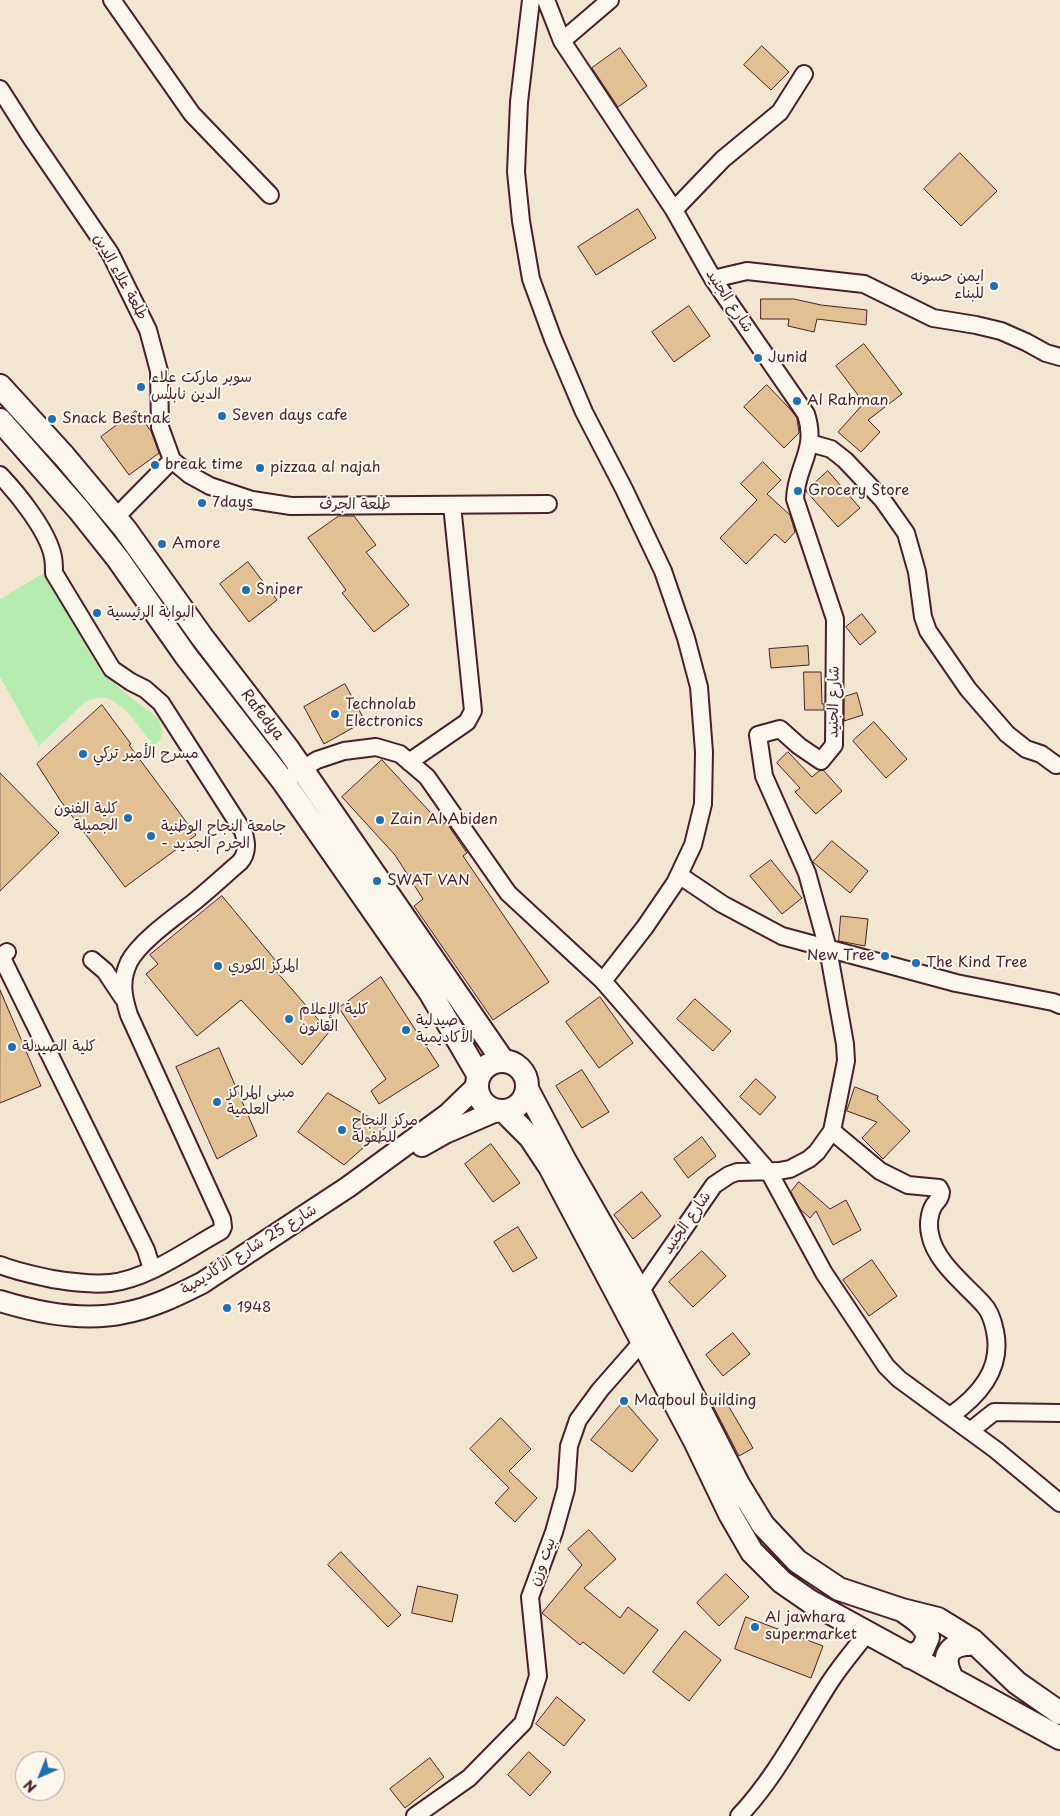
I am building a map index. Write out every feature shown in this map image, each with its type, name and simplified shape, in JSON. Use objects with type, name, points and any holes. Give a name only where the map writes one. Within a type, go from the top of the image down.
[{"type":"main road","name":"Rafedya","points":[[0,386],[116,516],[202,637],[302,768],[503,1061]]},
{"type":"main road","name":"Rafedya","points":[[0,420],[79,510],[118,559],[186,656],[283,781],[430,992],[478,1081]]},
{"type":"main road","points":[[1060,1713],[1017,1683],[976,1644],[938,1619],[902,1610],[839,1588],[798,1561],[763,1525],[738,1484],[640,1292],[565,1161],[527,1089],[523,1073],[518,1067],[503,1061],[487,1065],[478,1081],[482,1102],[488,1107],[500,1111],[530,1137],[550,1167],[695,1441],[730,1514],[752,1552],[782,1582],[811,1602],[1060,1738]]},
{"type":"main road","points":[[500,1111],[512,1109],[519,1104],[527,1089]]},
{"type":"main road","points":[[902,1610],[921,1624],[927,1631],[928,1638],[923,1649],[910,1657]]},
{"type":"main road","points":[[953,1680],[946,1666],[947,1656],[957,1645],[965,1643],[976,1644]]},
{"type":"street","points":[[112,0],[192,114],[270,195]]},
{"type":"street","points":[[531,0],[520,102],[516,172],[521,221],[531,279],[553,339],[584,412],[624,488],[663,572],[686,638],[699,687],[704,752],[703,804],[693,845],[679,875],[645,927],[602,981]]},
{"type":"street","name":"شارع الجنيد","points":[[546,0],[562,41],[674,210],[713,280],[802,406],[810,423],[810,443],[795,489],[794,499],[835,619],[834,745],[822,761],[798,746],[780,729],[758,735],[764,776],[807,872],[828,949],[846,1051],[845,1070],[832,1131],[821,1148],[809,1159],[790,1169],[769,1172],[738,1172],[721,1179],[714,1185],[640,1292]]},
{"type":"street","points":[[562,41],[610,0]]},
{"type":"street","points":[[674,210],[722,159],[780,112],[804,74]]},
{"type":"street","name":"طلعة علاء الدين","points":[[0,89],[5,108],[110,253],[148,330],[159,371],[160,427],[172,460]]},
{"type":"street","points":[[713,280],[747,271],[864,284],[933,318],[1001,331],[1046,353],[1060,357]]},
{"type":"street","points":[[810,443],[831,449],[845,460],[882,499],[906,533],[917,572],[923,617],[928,631],[968,689],[1007,734],[1026,749],[1041,754],[1056,765]]},
{"type":"street","points":[[116,516],[172,460]]},
{"type":"street","name":"طلعة الجرف","points":[[172,460],[190,475],[210,486],[252,500],[291,506],[548,504]]},
{"type":"street","points":[[3,482],[18,495],[42,530],[54,557],[54,572],[112,669],[145,689],[161,703],[243,831],[246,839],[246,853],[240,862],[134,954],[125,973],[123,998]]},
{"type":"street","points":[[409,762],[468,722],[473,711],[452,505]]},
{"type":"street","points":[[283,781],[317,760],[344,751],[376,747],[400,754],[427,777],[508,893],[602,981],[769,1172],[824,1273],[886,1366],[894,1375],[970,1431],[1060,1503]]},
{"type":"street","points":[[679,875],[722,904],[782,936],[956,983],[1060,1005]]},
{"type":"street","points":[[7,952],[1,956],[146,1250],[152,1269]]},
{"type":"street","points":[[0,1265],[31,1275],[71,1282],[98,1284],[126,1280],[163,1265],[221,1231],[223,1223],[123,998],[105,971],[92,960]]},
{"type":"street","points":[[348,1187],[448,1114],[478,1081]]},
{"type":"street","points":[[348,1187],[445,1133],[500,1111]]},
{"type":"street","points":[[832,1131],[880,1171],[908,1185],[939,1188],[942,1192],[930,1214],[929,1227],[932,1241],[955,1277],[984,1304],[995,1327],[997,1343],[993,1369],[984,1386],[970,1402],[950,1416]]},
{"type":"street","name":"شارع 25 شارع الأكاديمية","points":[[0,1301],[47,1313],[69,1316],[123,1314],[146,1307],[202,1283],[348,1187]]},
{"type":"street","name":"بيت وزن","points":[[415,1816],[469,1778],[523,1723],[538,1676],[530,1597],[554,1532],[566,1489],[569,1446],[578,1420],[600,1390],[642,1342]]},
{"type":"street","points":[[970,1431],[994,1412],[1060,1413]]},
{"type":"street","points":[[739,1816],[784,1756],[831,1680],[867,1633]]},
{"type":"green space","points":[[44,573],[102,673],[158,718],[162,734],[160,740],[154,746],[127,711],[110,699],[101,697],[86,701],[39,746],[0,677],[0,599]]},
{"type":"building","points":[[762,46],[789,72],[771,90],[744,65]]},
{"type":"building","points":[[620,48],[647,86],[618,107],[592,68]]},
{"type":"building","points":[[960,153],[997,191],[961,226],[924,189]]},
{"type":"building","points":[[638,209],[656,238],[596,275],[578,247]]},
{"type":"building","points":[[761,299],[794,299],[821,305],[867,310],[866,325],[817,319],[814,332],[788,326],[789,319],[761,319]]},
{"type":"building","points":[[689,306],[710,336],[674,362],[652,332]]},
{"type":"building","points":[[864,344],[902,394],[868,420],[880,432],[861,452],[838,432],[864,403],[836,366]]},
{"type":"building","points":[[767,385],[797,418],[799,433],[784,448],[744,407]]},
{"type":"building","points":[[136,411],[151,431],[159,453],[129,475],[101,437]]},
{"type":"building","points":[[763,462],[781,480],[767,494],[790,515],[795,532],[785,543],[775,534],[746,564],[720,538],[757,500],[741,484]]},
{"type":"building","points":[[828,471],[860,508],[838,527],[806,491]]},
{"type":"building","points":[[339,516],[354,516],[376,545],[366,552],[409,605],[374,632],[342,593],[346,590],[308,538]]},
{"type":"building","points":[[248,562],[277,600],[249,622],[220,584]]},
{"type":"building","points":[[862,614],[876,632],[860,645],[846,627]]},
{"type":"building","points":[[808,646],[809,665],[771,668],[769,649]]},
{"type":"building","points":[[804,672],[821,672],[822,704],[824,704],[824,710],[805,710]]},
{"type":"building","name":"Technolab Electronics","points":[[345,684],[365,721],[324,744],[304,707]]},
{"type":"building","points":[[857,693],[863,715],[844,721],[844,697]]},
{"type":"building","name":"كلية الفنون الجميلة","points":[[102,705],[131,744],[129,745],[196,835],[125,887],[60,800],[37,764]]},
{"type":"building","points":[[874,722],[907,759],[886,778],[853,741]]},
{"type":"building","points":[[788,752],[812,777],[823,770],[842,791],[816,814],[795,792],[800,788],[777,763]]},
{"type":"building","points":[[382,760],[442,825],[446,822],[467,853],[463,856],[549,982],[493,1020],[414,906],[423,899],[395,855],[342,797]]},
{"type":"building","points":[[0,773],[59,833],[0,891]]},
{"type":"building","points":[[832,841],[868,871],[850,893],[813,862]]},
{"type":"building","points":[[771,860],[802,898],[782,914],[750,876]]},
{"type":"building","name":"المركز الكوري","points":[[222,896],[281,967],[276,971],[329,1032],[302,1065],[241,1000],[197,1036],[146,974],[158,964],[150,955]]},
{"type":"building","points":[[841,916],[868,919],[865,946],[839,941]]},
{"type":"building","points":[[381,977],[439,1066],[379,1104],[371,1091],[386,1079],[339,1008]]},
{"type":"building","name":"كلية الصيدلة","points":[[0,990],[41,1086],[0,1103]]},
{"type":"building","points":[[600,997],[633,1043],[599,1068],[566,1022]]},
{"type":"building","points":[[695,999],[731,1031],[713,1051],[677,1019]]},
{"type":"building","name":"مبنى المراكز العلمية","points":[[219,1048],[257,1136],[217,1159],[176,1067]]},
{"type":"building","points":[[582,1070],[609,1112],[582,1128],[556,1086]]},
{"type":"building","points":[[756,1079],[776,1097],[760,1115],[740,1097]]},
{"type":"building","points":[[855,1087],[878,1096],[877,1099],[910,1131],[883,1159],[862,1138],[877,1122],[847,1111]]},
{"type":"building","name":"مركز النجاح للطفولة","points":[[328,1093],[386,1127],[344,1165],[298,1132]]},
{"type":"building","points":[[702,1137],[716,1156],[688,1178],[674,1159]]},
{"type":"building","points":[[491,1144],[520,1183],[493,1202],[465,1164]]},
{"type":"building","points":[[799,1182],[830,1209],[846,1200],[861,1230],[833,1245],[816,1211],[810,1218],[800,1209],[791,1192]]},
{"type":"building","points":[[642,1192],[661,1216],[633,1239],[614,1215]]},
{"type":"building","points":[[518,1227],[537,1258],[513,1272],[494,1242]]},
{"type":"building","points":[[702,1251],[726,1276],[693,1307],[669,1282]]},
{"type":"building","points":[[872,1260],[897,1296],[869,1316],[843,1280]]},
{"type":"building","points":[[733,1333],[750,1354],[723,1376],[706,1355]]},
{"type":"building","points":[[725,1400],[753,1448],[739,1456],[713,1406]]},
{"type":"building","points":[[624,1401],[658,1440],[632,1472],[591,1440]]},
{"type":"building","points":[[501,1418],[531,1449],[509,1471],[537,1498],[515,1522],[495,1503],[509,1488],[470,1449]]},
{"type":"building","points":[[589,1530],[616,1559],[584,1588],[620,1618],[628,1607],[658,1630],[624,1674],[583,1642],[580,1645],[542,1613],[582,1565],[568,1549]]},
{"type":"building","points":[[341,1552],[401,1615],[388,1627],[328,1565]]},
{"type":"building","points":[[726,1574],[749,1597],[719,1626],[697,1603]]},
{"type":"building","points":[[418,1586],[458,1595],[452,1622],[412,1613]]},
{"type":"building","points":[[746,1617],[823,1646],[811,1678],[735,1649]]},
{"type":"building","points":[[685,1631],[721,1660],[689,1701],[653,1672]]},
{"type":"building","points":[[557,1697],[585,1720],[564,1746],[536,1724]]},
{"type":"building","points":[[529,1752],[551,1772],[530,1796],[508,1775]]},
{"type":"building","points":[[430,1758],[444,1777],[405,1808],[390,1789]]},
{"type":"place","name":"ايمن حسونه للبناء","points":[[994,286]]},
{"type":"place","name":"Junid","points":[[758,358]]},
{"type":"place","name":"سوبر ماركت علاء الدين نابلس","points":[[141,387]]},
{"type":"place","name":"Al Rahman","points":[[797,401]]},
{"type":"place","name":"Seven days cafe","points":[[222,416]]},
{"type":"place","name":"Snack Bestnak","points":[[52,419]]},
{"type":"place","name":"break time","points":[[155,465]]},
{"type":"place","name":"pizzaa al najah","points":[[260,468]]},
{"type":"place","name":"Grocery Store","points":[[798,491]]},
{"type":"place","name":"7days","points":[[202,503]]},
{"type":"place","name":"Amore","points":[[162,544]]},
{"type":"place","name":"Sniper","points":[[246,590]]},
{"type":"place","name":"البوابة الرئيسية","points":[[97,613]]},
{"type":"place","name":"Technolab Electronics","points":[[335,714]]},
{"type":"place","name":"مسرح الأمير تركي","points":[[83,754]]},
{"type":"place","name":"كلية الفنون الجميلة","points":[[128,818]]},
{"type":"place","name":"Zain Al Abiden","points":[[380,820]]},
{"type":"place","name":"جامعة النجاح الوطنية - الحرم الجديد","points":[[151,836]]},
{"type":"place","name":"SWAT VAN","points":[[377,881]]},
{"type":"place","name":"New Tree","points":[[885,956]]},
{"type":"place","name":"The Kind Tree","points":[[916,963]]},
{"type":"place","name":"المركز الكوري","points":[[218,966]]},
{"type":"place","name":"كلية الإعلام القانون","points":[[289,1019]]},
{"type":"place","name":"صيدلية الأكاديمية","points":[[406,1030]]},
{"type":"place","name":"كلية الصيدلة","points":[[12,1047]]},
{"type":"place","name":"مبنى المراكز العلمية","points":[[217,1102]]},
{"type":"place","name":"مركز النجاح للطفولة","points":[[342,1130]]},
{"type":"place","name":"1948","points":[[227,1308]]},
{"type":"place","name":"Maqboul building","points":[[624,1401]]},
{"type":"place","name":"Al jawhara supermarket","points":[[755,1627]]}]
